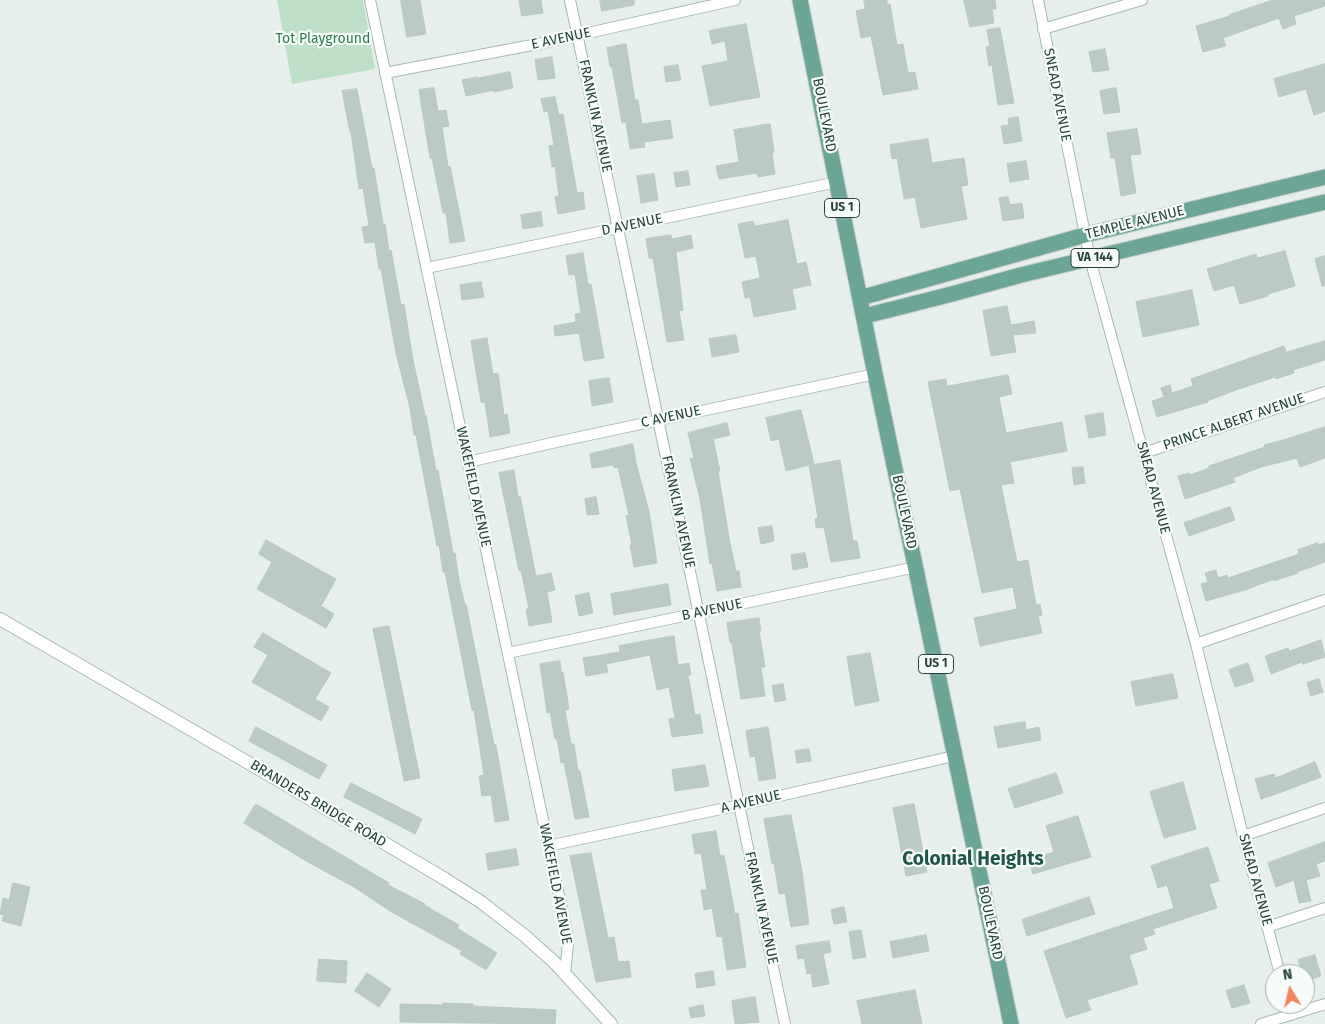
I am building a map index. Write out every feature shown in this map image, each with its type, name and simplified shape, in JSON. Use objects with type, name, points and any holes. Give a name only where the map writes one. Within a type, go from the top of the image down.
[{"type":"main road","name":"BOULEVARD","points":[[800,0],[954,756],[1011,1024]]},
{"type":"main road","name":"TEMPLE AVENUE","points":[[860,298],[1085,235],[1325,177]]},
{"type":"main road","name":"TEMPLE AVENUE","points":[[865,316],[1016,276],[1325,202]]},
{"type":"street","name":"WAKEFIELD AVENUE","points":[[370,0],[568,943],[565,975]]},
{"type":"street","name":"FRANKLIN AVENUE","points":[[570,0],[785,1024]]},
{"type":"street","name":"E AVENUE","points":[[385,73],[578,36],[735,0]]},
{"type":"street","name":"SNEAD AVENUE","points":[[1038,0],[1090,259],[1196,644],[1243,836],[1277,964]]},
{"type":"street","points":[[1043,29],[1142,0]]},
{"type":"street","name":"D AVENUE","points":[[426,268],[837,182]]},
{"type":"street","name":"C AVENUE","points":[[468,462],[876,374]]},
{"type":"street","name":"PRINCE ALBERT AVENUE","points":[[1144,453],[1325,392]]},
{"type":"street","name":"B AVENUE","points":[[508,653],[916,567]]},
{"type":"street","points":[[1196,644],[1325,600]]},
{"type":"street","name":"BRANDERS BRIDGE ROAD","points":[[0,619],[278,780],[481,902],[525,936],[611,1024]]},
{"type":"street","name":"A AVENUE","points":[[548,846],[740,805],[954,756]]},
{"type":"street","points":[[1243,836],[1325,808]]},
{"type":"street","points":[[1267,927],[1325,908]]},
{"type":"street","points":[[1261,1024],[1325,1004]]},
{"type":"green space","name":"Tot Playground","points":[[277,0],[363,0],[375,69],[292,84]]},
{"type":"building","points":[[401,0],[420,0],[426,34],[407,37]]},
{"type":"building","points":[[519,0],[541,0],[543,13],[522,16]]},
{"type":"building","points":[[600,0],[634,0],[634,5],[602,11]]},
{"type":"building","points":[[864,0],[887,0],[887,4],[890,4],[897,45],[903,44],[908,73],[915,72],[918,89],[883,95],[871,36],[861,38],[856,11],[865,9]]},
{"type":"building","points":[[964,0],[995,0],[996,9],[992,9],[994,23],[970,27]]},
{"type":"building","points":[[1273,0],[1325,0],[1325,6],[1294,16],[1296,24],[1283,29],[1279,18],[1223,38],[1226,46],[1203,52],[1196,26]]},
{"type":"building","points":[[746,24],[760,97],[710,106],[702,66],[728,61],[725,41],[712,44],[709,31]]},
{"type":"building","points":[[1000,28],[1014,103],[998,105],[992,65],[989,66],[986,47],[990,46],[987,30]]},
{"type":"building","points":[[626,44],[635,100],[638,100],[642,124],[670,120],[673,138],[644,142],[645,147],[630,149],[626,122],[622,123],[607,48]]},
{"type":"building","points":[[1105,49],[1109,70],[1093,72],[1089,52]]},
{"type":"building","points":[[552,57],[555,78],[538,80],[535,60]]},
{"type":"building","points":[[1325,64],[1325,111],[1314,115],[1306,89],[1279,97],[1274,79]]},
{"type":"building","points":[[678,65],[681,80],[666,82],[664,67]]},
{"type":"building","points":[[510,72],[513,88],[466,96],[462,80]]},
{"type":"building","points":[[434,88],[438,111],[446,110],[449,126],[442,127],[448,167],[450,166],[465,241],[450,243],[446,213],[443,213],[432,158],[430,158],[419,90]]},
{"type":"building","points":[[1116,88],[1120,112],[1104,114],[1100,91]]},
{"type":"building","points":[[357,89],[372,168],[374,168],[383,224],[385,224],[389,251],[391,250],[401,305],[404,304],[413,360],[426,415],[436,471],[438,470],[453,553],[455,553],[459,580],[466,604],[494,745],[496,745],[509,820],[495,822],[491,795],[482,796],[479,776],[484,775],[474,710],[472,710],[439,545],[437,546],[416,435],[414,435],[410,408],[396,353],[381,269],[379,269],[375,242],[365,243],[362,227],[369,226],[363,188],[359,189],[351,132],[342,91]]},
{"type":"building","points":[[555,97],[559,115],[563,114],[577,193],[583,192],[585,209],[558,214],[555,197],[559,196],[555,166],[552,167],[549,146],[554,145],[548,111],[544,112],[541,99]]},
{"type":"building","points":[[1018,117],[1022,141],[1004,144],[1001,126],[1009,125],[1008,119]]},
{"type":"building","points":[[770,124],[775,174],[758,177],[757,173],[719,179],[716,166],[739,162],[734,130]]},
{"type":"building","points":[[1137,129],[1141,154],[1130,155],[1136,193],[1121,196],[1115,158],[1111,158],[1107,133]]},
{"type":"building","points":[[928,139],[932,163],[964,158],[968,185],[961,186],[967,219],[921,228],[915,197],[904,199],[897,158],[892,159],[890,145]]},
{"type":"building","points":[[1026,161],[1029,179],[1010,182],[1007,164]]},
{"type":"building","points":[[688,171],[690,185],[676,187],[674,173]]},
{"type":"building","points":[[654,174],[658,200],[641,203],[637,176]]},
{"type":"building","points":[[1008,197],[1010,205],[1022,203],[1024,218],[1003,221],[999,198]]},
{"type":"building","points":[[541,212],[543,226],[523,229],[521,215]]},
{"type":"building","points":[[788,220],[797,264],[806,262],[811,285],[792,289],[796,309],[754,317],[750,297],[745,298],[742,282],[760,278],[756,256],[745,258],[738,224],[753,221],[755,226]]},
{"type":"building","points":[[671,235],[672,239],[691,235],[693,248],[676,252],[683,310],[679,311],[684,340],[667,342],[653,258],[649,258],[646,239]]},
{"type":"building","points":[[1285,251],[1295,286],[1240,304],[1234,285],[1214,291],[1207,269],[1256,254],[1257,258]]},
{"type":"building","points":[[583,253],[588,284],[591,284],[604,358],[584,361],[579,333],[555,336],[554,326],[576,322],[575,314],[581,313],[575,274],[569,275],[566,256]]},
{"type":"building","points":[[1325,256],[1325,286],[1322,286],[1315,259]]},
{"type":"building","points":[[481,282],[484,297],[462,300],[460,285]]},
{"type":"building","points":[[1192,290],[1199,325],[1143,337],[1136,302]]},
{"type":"building","points":[[1007,306],[1011,325],[1034,321],[1036,333],[1013,335],[1016,352],[991,356],[983,311]]},
{"type":"building","points":[[736,335],[739,352],[712,357],[709,339]]},
{"type":"building","points":[[487,338],[493,374],[498,373],[504,415],[507,414],[510,433],[490,437],[485,402],[481,402],[471,341]]},
{"type":"building","points":[[1325,341],[1325,360],[1293,370],[1294,373],[1276,379],[1275,377],[1208,402],[1157,417],[1152,401],[1164,397],[1161,388],[1170,385],[1172,393],[1193,386],[1191,379],[1284,346],[1286,352]]},
{"type":"building","points":[[1008,375],[1012,394],[999,397],[1006,433],[1062,422],[1067,451],[1010,462],[1014,483],[1001,485],[1017,562],[1028,560],[1036,605],[1040,604],[1042,615],[1038,616],[1042,633],[980,646],[974,618],[1017,609],[1013,587],[982,593],[960,489],[950,491],[928,382],[946,379],[947,386]]},
{"type":"building","points":[[609,378],[613,402],[592,406],[589,381]]},
{"type":"building","points":[[801,410],[814,464],[812,465],[840,460],[853,541],[857,541],[860,558],[831,562],[824,527],[816,528],[815,519],[818,518],[809,465],[786,471],[779,439],[771,441],[766,418]]},
{"type":"building","points":[[1103,413],[1106,435],[1089,438],[1085,416]]},
{"type":"building","points":[[727,423],[730,435],[713,439],[720,471],[718,471],[730,543],[736,571],[739,571],[741,587],[717,591],[712,563],[710,564],[700,499],[690,459],[694,458],[688,433]]},
{"type":"building","points":[[1325,427],[1325,458],[1300,467],[1297,458],[1261,467],[1233,478],[1235,482],[1185,499],[1178,476],[1189,473],[1190,475],[1209,468],[1209,466],[1265,447],[1264,445]]},
{"type":"building","points":[[633,444],[649,511],[657,563],[634,567],[626,516],[629,515],[618,467],[614,468],[613,465],[592,468],[590,454]]},
{"type":"building","points":[[1083,467],[1085,483],[1074,485],[1072,468]]},
{"type":"building","points":[[514,470],[518,497],[520,496],[536,576],[551,573],[555,590],[547,592],[552,622],[529,626],[526,609],[529,609],[521,570],[519,571],[499,473]]},
{"type":"building","points":[[596,497],[599,514],[587,515],[585,499]]},
{"type":"building","points":[[1230,507],[1235,520],[1189,536],[1184,523]]},
{"type":"building","points":[[772,526],[774,541],[761,544],[758,528]]},
{"type":"building","points":[[266,540],[336,579],[321,606],[334,614],[326,628],[257,589],[272,562],[259,554]]},
{"type":"building","points":[[1318,543],[1318,545],[1325,543],[1325,562],[1274,581],[1274,579],[1245,590],[1206,601],[1201,584],[1208,582],[1205,573],[1216,570],[1218,578],[1227,575],[1228,578],[1299,554],[1298,550]]},
{"type":"building","points":[[805,553],[808,567],[793,570],[791,555]]},
{"type":"building","points":[[668,584],[671,605],[614,615],[611,594]]},
{"type":"building","points":[[589,593],[593,613],[579,616],[575,596]]},
{"type":"building","points":[[759,618],[761,631],[759,631],[765,667],[761,667],[765,696],[741,699],[727,623]]},
{"type":"building","points":[[389,626],[420,778],[404,781],[373,629]]},
{"type":"building","points":[[263,633],[331,673],[315,699],[329,707],[321,721],[252,682],[268,655],[254,647]]},
{"type":"building","points":[[674,636],[678,665],[689,663],[691,675],[688,675],[695,715],[700,714],[703,733],[672,737],[669,719],[675,718],[669,687],[657,690],[650,655],[606,664],[608,672],[586,676],[583,658],[620,652],[619,646]]},
{"type":"building","points":[[1321,640],[1325,657],[1303,664],[1302,662],[1271,674],[1265,656],[1288,648],[1289,651]]},
{"type":"building","points":[[870,653],[879,701],[855,706],[847,657]]},
{"type":"building","points":[[560,661],[569,709],[565,710],[571,744],[574,744],[578,771],[580,771],[589,817],[575,819],[564,762],[561,763],[550,712],[547,713],[540,664]]},
{"type":"building","points":[[1248,663],[1254,681],[1235,687],[1229,670]]},
{"type":"building","points":[[1173,674],[1178,698],[1136,706],[1131,682]]},
{"type":"building","points":[[1319,679],[1323,692],[1311,696],[1307,683]]},
{"type":"building","points":[[783,684],[786,700],[775,702],[772,686]]},
{"type":"building","points":[[1025,722],[1026,730],[1039,727],[1041,740],[998,748],[994,727]]},
{"type":"building","points":[[256,727],[327,765],[319,779],[249,741]]},
{"type":"building","points":[[768,727],[776,778],[759,781],[755,756],[750,757],[746,731]]},
{"type":"building","points":[[809,749],[811,761],[797,763],[795,751]]},
{"type":"building","points":[[1315,762],[1321,777],[1261,799],[1255,779],[1274,774],[1275,778]]},
{"type":"building","points":[[705,765],[709,786],[675,791],[672,770]]},
{"type":"building","points":[[1056,773],[1063,793],[1015,808],[1008,789]]},
{"type":"building","points":[[1183,782],[1196,829],[1164,838],[1150,792]]},
{"type":"building","points":[[351,783],[422,819],[415,834],[344,797]]},
{"type":"building","points":[[256,804],[389,883],[388,885],[425,904],[459,925],[457,928],[497,953],[486,970],[460,954],[462,951],[390,911],[354,887],[306,861],[244,823]]},
{"type":"building","points":[[914,804],[927,872],[906,876],[893,808]]},
{"type":"building","points":[[791,815],[802,871],[809,924],[791,927],[785,893],[779,894],[764,819]]},
{"type":"building","points":[[1078,816],[1091,857],[1033,874],[1029,860],[1054,852],[1046,826]]},
{"type":"building","points":[[716,831],[720,856],[724,855],[735,914],[738,913],[746,967],[727,970],[722,936],[717,937],[712,908],[704,910],[701,890],[707,890],[701,853],[695,854],[692,835]]},
{"type":"building","points":[[1325,842],[1325,861],[1316,864],[1320,876],[1306,880],[1311,901],[1299,903],[1294,880],[1276,887],[1268,863]]},
{"type":"building","points":[[1208,847],[1219,881],[1209,884],[1217,908],[1153,929],[1155,934],[1143,938],[1147,949],[1129,955],[1138,984],[1087,1000],[1091,1010],[1066,1018],[1044,951],[1174,908],[1167,885],[1158,888],[1151,866]]},
{"type":"building","points":[[516,849],[519,865],[488,870],[486,854]]},
{"type":"building","points":[[591,853],[608,938],[614,937],[618,962],[629,961],[631,977],[596,982],[570,856]]},
{"type":"building","points":[[13,883],[30,887],[21,926],[2,921],[4,915],[0,914],[3,898],[9,900]]},
{"type":"building","points":[[1089,897],[1095,914],[1027,936],[1022,920]]},
{"type":"building","points":[[844,907],[847,922],[834,924],[831,910]]},
{"type":"building","points":[[861,930],[866,957],[853,959],[849,932]]},
{"type":"building","points":[[926,935],[929,951],[893,958],[890,942]]},
{"type":"building","points":[[829,941],[831,952],[823,954],[829,984],[813,987],[811,973],[807,974],[804,958],[798,959],[796,946]]},
{"type":"building","points":[[1315,955],[1321,976],[1315,978],[1315,964],[1299,964],[1298,960]]},
{"type":"building","points":[[319,959],[347,961],[346,983],[317,981]]},
{"type":"building","points":[[713,971],[715,985],[697,988],[695,974]]},
{"type":"building","points":[[367,973],[391,989],[379,1007],[355,991]]},
{"type":"building","points":[[1244,985],[1250,1003],[1232,1008],[1226,991]]},
{"type":"building","points":[[915,990],[922,1024],[862,1024],[857,1001]]},
{"type":"building","points":[[755,997],[759,1022],[735,1024],[732,1001]]},
{"type":"building","points":[[443,1003],[556,1010],[555,1024],[400,1022],[400,1004],[443,1005]]},
{"type":"building","points":[[703,1005],[705,1016],[691,1018],[689,1008]]},
{"type":"district","name":"Colonial Heights","points":[[973,860]]}]
